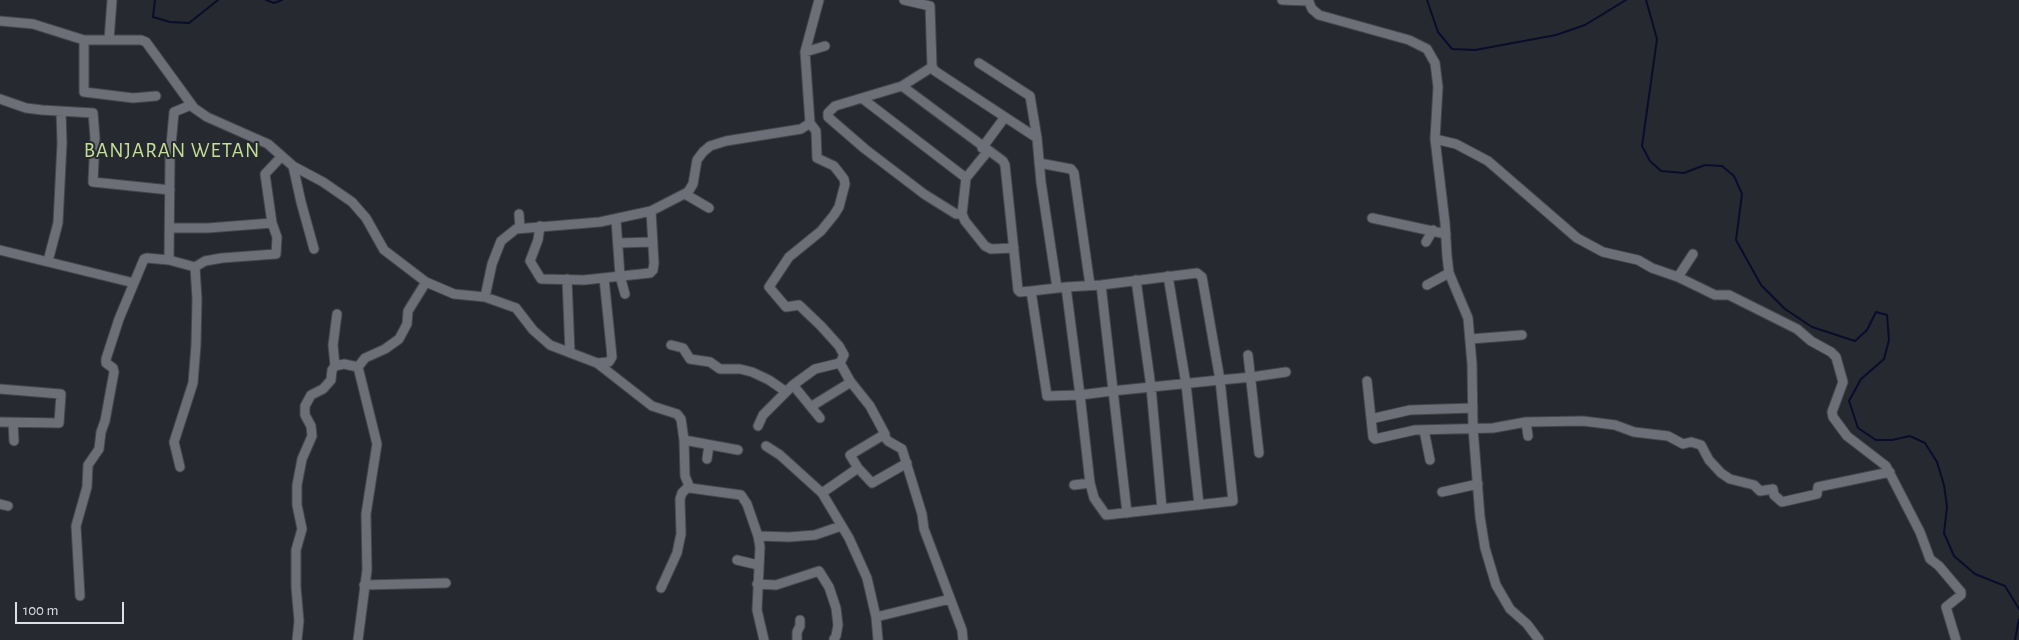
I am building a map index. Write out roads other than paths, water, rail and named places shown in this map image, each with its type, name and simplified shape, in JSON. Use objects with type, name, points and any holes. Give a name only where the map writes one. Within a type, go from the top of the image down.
[{"type":"street","points":[[110,40],[112,0]]},
{"type":"street","points":[[819,0],[805,52],[811,124],[816,131],[818,159],[834,166],[845,181],[838,207],[821,232],[786,261],[769,287],[786,307],[799,306],[821,326],[839,346],[844,355],[840,364]]},
{"type":"street","points":[[904,0],[930,6],[932,67],[937,73],[1037,138]]},
{"type":"street","points":[[1282,0],[1308,1],[1312,9],[1322,17],[1370,28],[1409,40],[1427,49],[1435,63],[1438,87],[1435,139],[1449,273],[1468,318],[1473,428],[1485,548],[1496,585],[1510,609],[1527,624],[1538,640]]},
{"type":"street","points":[[0,21],[32,24],[84,40],[141,40],[146,42],[191,106],[207,116],[268,144],[293,166],[352,202],[366,218],[384,250],[426,282],[454,294],[485,297],[516,308],[533,330],[545,341],[570,353],[596,362],[652,406],[677,414],[681,419],[684,440],[682,459],[689,486],[696,490],[741,494],[747,504],[760,547],[757,610],[764,640]]},
{"type":"street","points":[[84,40],[84,92],[133,98],[156,96]]},
{"type":"street","points":[[805,52],[825,46]]},
{"type":"street","points":[[902,86],[985,150],[1003,161],[1005,165],[1018,290],[1031,291],[1061,288],[1090,285],[1101,284],[1197,273],[1202,277],[1220,380],[1233,501],[1106,515],[1094,498],[1090,483],[1080,395],[1061,288],[1039,163],[1030,96],[979,63]]},
{"type":"street","points":[[932,67],[902,86],[835,106],[828,112],[828,117],[865,149],[924,194],[956,214],[962,214]]},
{"type":"street","points":[[863,99],[966,178]]},
{"type":"street","points":[[0,100],[26,108],[94,114],[93,182],[170,190]]},
{"type":"street","points":[[169,260],[170,156],[174,112],[191,106]]},
{"type":"street","points":[[48,261],[58,223],[62,152],[61,112]]},
{"type":"street","points":[[1005,117],[966,178],[962,214],[964,221],[985,246],[991,249],[1014,248]]},
{"type":"street","points":[[485,297],[492,264],[501,241],[520,228],[616,220],[651,211],[685,194],[691,188],[695,166],[703,152],[715,144],[801,129],[811,124]]},
{"type":"street","points":[[1435,139],[1456,144],[1488,161],[1577,238],[1603,252],[1630,257],[1652,268],[1678,276],[1715,295],[1729,295],[1797,329],[1811,341],[1831,352],[1836,357],[1843,382],[1832,416],[1844,433],[1882,462],[1890,472],[1930,559],[1961,592],[1961,595],[1946,607],[1956,640]]},
{"type":"street","points":[[80,596],[76,526],[87,487],[88,465],[99,449],[114,372],[113,368],[106,363],[106,359],[119,318],[145,258],[169,260],[195,266],[205,261],[276,254],[277,237],[272,223],[265,174],[282,156]]},
{"type":"street","points":[[1039,163],[1071,169],[1074,173],[1090,285]]},
{"type":"street","points":[[293,166],[314,249]]},
{"type":"street","points":[[685,194],[709,208]]},
{"type":"street","points":[[540,226],[538,240],[530,258],[538,277],[542,280],[604,278],[652,272],[654,263],[651,211]]},
{"type":"street","points":[[519,214],[520,228]]},
{"type":"street","points":[[1372,218],[1446,234]]},
{"type":"street","points":[[616,220],[620,276],[625,294]]},
{"type":"street","points":[[170,228],[208,228],[272,223]]},
{"type":"street","points":[[1426,242],[1433,230]]},
{"type":"street","points":[[618,244],[653,242]]},
{"type":"street","points":[[0,250],[134,283]]},
{"type":"street","points":[[1678,276],[1693,254]]},
{"type":"street","points":[[180,467],[174,442],[183,408],[191,389],[195,366],[197,299],[195,266]]},
{"type":"street","points":[[1427,284],[1449,273]]},
{"type":"street","points":[[1168,276],[1186,384],[1199,505]]},
{"type":"street","points":[[596,362],[609,362],[612,358],[604,278]]},
{"type":"street","points":[[567,279],[570,353]]},
{"type":"street","points":[[1136,280],[1151,387],[1162,509]]},
{"type":"street","points":[[358,367],[365,358],[385,349],[399,339],[407,324],[408,311],[426,282]]},
{"type":"street","points":[[1101,284],[1112,391],[1128,513]]},
{"type":"street","points":[[1031,291],[1045,394],[1051,397],[1286,372]]},
{"type":"street","points":[[297,640],[299,616],[296,587],[296,550],[302,529],[297,505],[297,492],[299,471],[312,436],[311,426],[304,415],[305,406],[310,395],[330,383],[332,370],[335,366],[333,345],[337,314]]},
{"type":"street","points":[[1470,339],[1522,335]]},
{"type":"street","points":[[671,345],[684,348],[690,359],[710,362],[720,369],[740,369],[752,372],[769,380],[785,391]]},
{"type":"street","points":[[1248,355],[1260,453]]},
{"type":"street","points":[[335,366],[344,364],[358,367]]},
{"type":"street","points":[[840,364],[851,382],[870,406],[884,431],[884,436],[888,441],[901,448],[922,514],[924,529],[962,630],[962,640]]},
{"type":"street","points":[[758,426],[763,415],[785,391],[815,369],[840,364]]},
{"type":"street","points":[[358,367],[377,444],[366,514],[367,570],[358,640]]},
{"type":"street","points":[[1367,381],[1374,438],[1424,430],[1493,428],[1526,422],[1583,421],[1615,426],[1634,432],[1668,436],[1683,444],[1691,442],[1701,445],[1709,460],[1721,473],[1730,478],[1754,485],[1760,491],[1773,490],[1774,496],[1782,502],[1817,494],[1818,487],[1890,472]]},
{"type":"street","points":[[812,406],[851,382]]},
{"type":"street","points":[[793,385],[820,418]]},
{"type":"street","points":[[0,389],[62,394],[59,423],[0,422]]},
{"type":"street","points":[[1375,418],[1410,410],[1473,408]]},
{"type":"street","points":[[1526,422],[1528,436]]},
{"type":"street","points":[[13,423],[14,441]]},
{"type":"street","points":[[1424,430],[1430,460]]},
{"type":"street","points":[[884,436],[850,455],[858,468],[872,483],[907,463]]},
{"type":"street","points":[[684,440],[738,450]]},
{"type":"street","points":[[707,459],[709,445]]},
{"type":"street","points":[[766,446],[780,455],[822,493],[849,538],[867,578],[876,617],[878,640]]},
{"type":"street","points":[[822,493],[858,468]]},
{"type":"street","points":[[1074,485],[1090,483]]},
{"type":"street","points":[[1442,492],[1478,484]]},
{"type":"street","points":[[661,588],[677,553],[681,534],[680,499],[682,493],[689,486]]},
{"type":"street","points":[[758,536],[789,537],[815,535],[841,526]]},
{"type":"street","points":[[737,560],[758,565]]},
{"type":"street","points":[[757,584],[776,585],[819,571],[829,587],[836,608],[838,625],[836,636],[832,640]]},
{"type":"street","points":[[364,585],[446,583]]},
{"type":"street","points":[[876,617],[950,599]]},
{"type":"street","points":[[797,640],[800,620]]},
{"type":"waterway","points":[[155,0],[153,17],[170,22],[189,23],[218,0]]},
{"type":"waterway","points":[[266,0],[274,3],[282,0]]},
{"type":"waterway","points":[[1427,0],[1438,32],[1452,49],[1475,50],[1556,35],[1585,25],[1626,0]]},
{"type":"waterway","points":[[1646,0],[1657,39],[1642,146],[1650,161],[1661,171],[1684,173],[1705,165],[1722,166],[1734,176],[1742,194],[1736,240],[1761,285],[1785,309],[1812,327],[1855,341],[1867,330],[1876,312],[1887,315],[1889,340],[1884,359],[1861,379],[1849,401],[1858,428],[1876,440],[1892,440],[1910,436],[1925,443],[1937,462],[1944,485],[1947,507],[1944,533],[1954,556],[1975,574],[2005,586],[2019,609]]},
{"type":"waterway","points":[[2015,640],[2019,619]]},
{"type":"district","name":"BANJARAN WETAN","points":[[172,151]]}]
